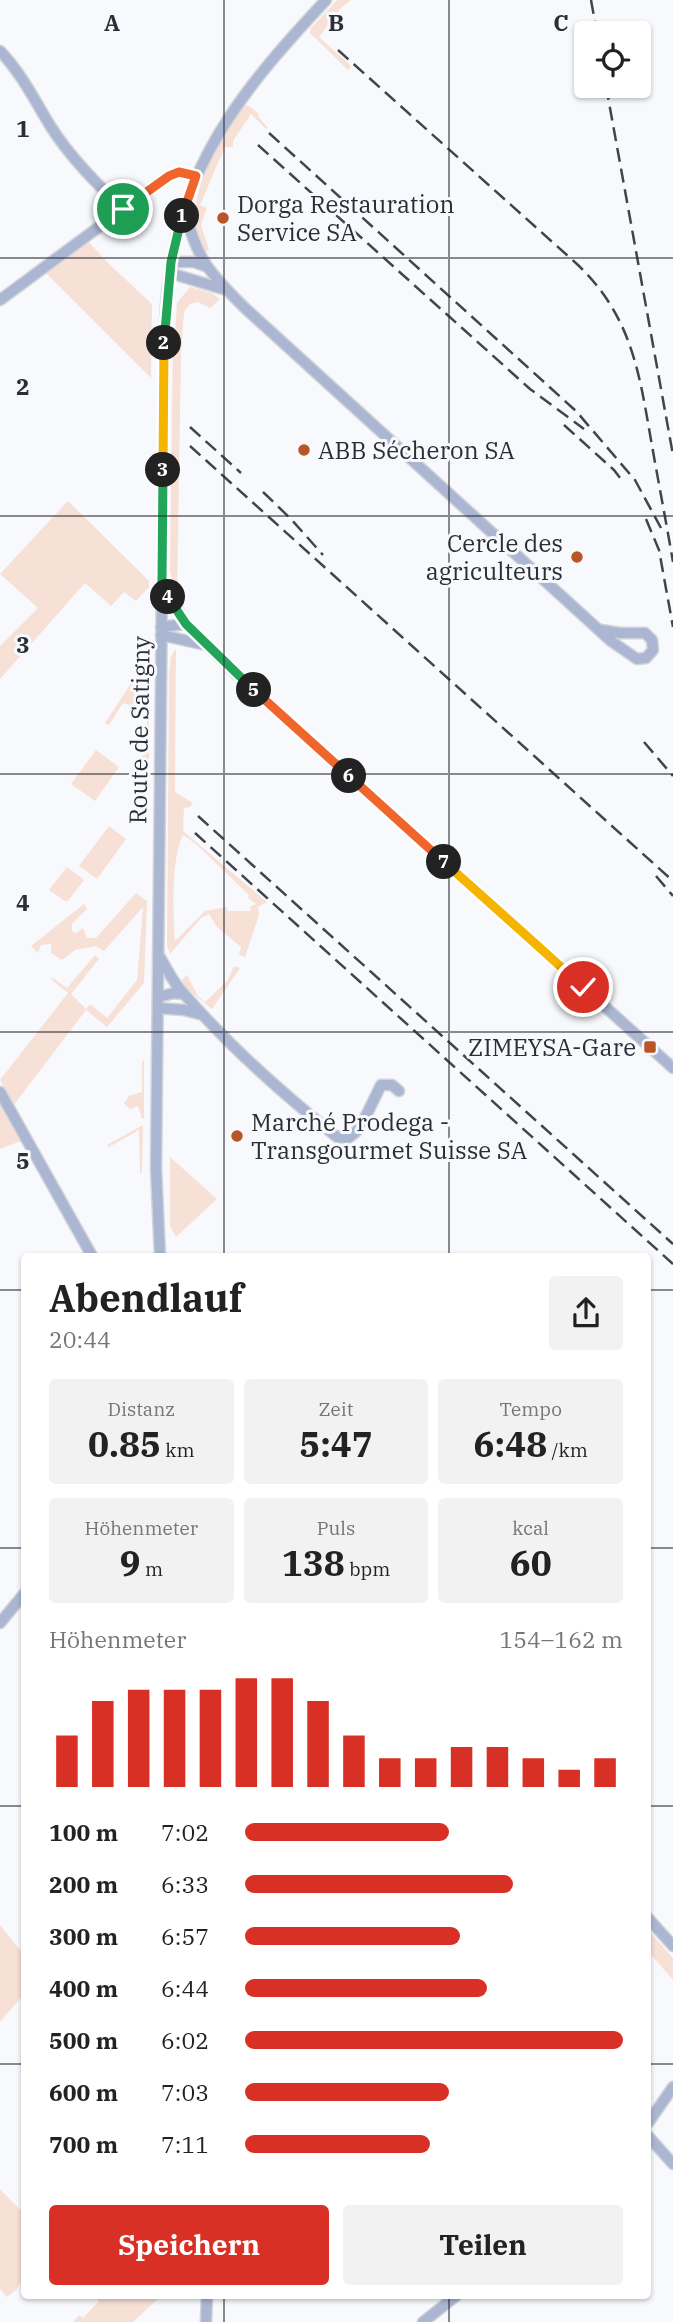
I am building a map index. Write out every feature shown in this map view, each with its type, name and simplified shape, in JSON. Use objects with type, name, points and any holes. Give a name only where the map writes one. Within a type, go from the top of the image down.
[{"type":"street","name":"Route de Satigny","points":[[160,1253],[156,1186],[158,953],[165,321],[170,268],[185,207],[196,176],[212,144],[241,97],[326,0]]},
{"type":"street","points":[[0,51],[26,83],[58,137],[83,168],[123,209]]},
{"type":"street","points":[[0,300],[169,176],[179,172],[196,176]]},
{"type":"street","points":[[185,207],[190,235],[206,266],[227,291],[601,630],[634,659],[646,658],[653,650],[652,640],[645,633],[621,634],[601,630]]},
{"type":"street","points":[[170,268],[194,262],[206,266]]},
{"type":"street","points":[[170,268],[227,291]]},
{"type":"street","points":[[162,582],[168,597],[186,624],[258,694],[672,1066]]},
{"type":"street","points":[[162,631],[186,624]]},
{"type":"street","points":[[162,631],[207,645]]},
{"type":"street","points":[[158,953],[183,994],[204,1016],[254,1065],[337,1137],[348,1138],[357,1131],[381,1085],[392,1085],[399,1091]]},
{"type":"street","points":[[158,1003],[174,993],[183,994]]},
{"type":"street","points":[[158,1003],[204,1016]]},
{"type":"street","points":[[0,1092],[90,1253]]},
{"type":"street","points":[[0,1623],[21,1598]]},
{"type":"street","points":[[651,1921],[673,1946]]},
{"type":"street","points":[[651,2119],[673,2087]]},
{"type":"street","points":[[651,2139],[673,2164]]},
{"type":"street","points":[[206,2322],[207,2299]]},
{"type":"street","points":[[423,2322],[452,2299]]},
{"type":"shaded area","points":[[337,0],[351,0],[341,8],[319,37],[351,66],[348,70],[310,33],[311,28]]},
{"type":"shaded area","points":[[248,105],[259,114],[268,128],[251,114],[233,141],[233,147],[225,147],[200,205],[207,208],[201,225],[209,250],[205,252],[197,234],[195,215],[198,195],[204,176],[223,139],[244,106]]},
{"type":"shaded area","points":[[87,240],[152,304],[151,378],[45,272]]},
{"type":"shaded area","points":[[190,287],[212,293],[220,299],[210,308],[198,302],[190,304],[184,312],[177,598],[170,572],[173,334],[177,303]]},
{"type":"shaded area","points":[[68,501],[149,581],[149,587],[136,601],[124,592],[111,606],[85,583],[0,679],[0,646],[38,608],[0,574]]},
{"type":"shaded area","points":[[176,649],[175,792],[193,803],[184,808],[183,831],[267,902],[258,907],[259,915],[245,957],[239,955],[241,947],[217,927],[209,914],[201,918],[170,954],[167,945],[171,656]],"holes":[[[183,835],[196,844],[256,904],[250,907],[251,911],[228,911],[227,907],[205,911],[175,941],[173,902],[176,858]]]},
{"type":"shaded area","points":[[149,656],[150,706],[123,703],[109,725],[105,723]]},
{"type":"shaded area","points":[[147,711],[149,768],[144,778],[136,772],[133,762],[146,754]]},
{"type":"shaded area","points":[[96,750],[119,767],[95,801],[71,784]]},
{"type":"shaded area","points":[[109,826],[126,839],[97,879],[79,866]]},
{"type":"shaded area","points":[[67,867],[84,880],[68,901],[65,901],[49,890]]},
{"type":"shaded area","points":[[136,893],[147,901],[144,983],[107,1027],[86,1010],[13,1106],[0,1080],[68,993],[51,979],[67,988],[95,955],[99,959],[71,994],[86,1009],[90,1004],[107,1018],[137,980],[143,907],[104,951],[96,946],[75,950],[62,960],[51,953],[51,944],[41,945],[38,953],[31,946],[84,904],[87,909],[72,924],[72,931],[76,933],[83,928],[87,938],[96,938]]},
{"type":"shaded area","points":[[234,966],[240,968],[212,1009],[186,988],[182,980],[187,975],[198,996],[205,1002],[227,981]]},
{"type":"shaded area","points":[[144,1060],[142,1119],[138,1106],[130,1109],[124,1103],[129,1096],[142,1092]]},
{"type":"shaded area","points":[[0,1101],[21,1141],[0,1149]]},
{"type":"shaded area","points":[[143,1125],[140,1173],[139,1130],[109,1147],[107,1145]]},
{"type":"shaded area","points":[[170,1157],[217,1199],[176,1237],[170,1226]]},
{"type":"shaded area","points":[[0,1925],[21,1951],[21,1998],[0,2022]]},
{"type":"shaded area","points":[[651,1933],[673,1958],[673,1980],[651,1954]]},
{"type":"shaded area","points":[[0,2189],[21,2211],[21,2282],[7,2297],[0,2289]]},
{"type":"shaded area","points":[[97,2299],[158,2299],[133,2322],[73,2322],[79,2315],[83,2318],[99,2301]]},
{"type":"railway","points":[[591,0],[595,21]]},
{"type":"railway","points":[[338,50],[578,265],[610,304],[630,346],[637,368],[673,562]]},
{"type":"railway","points":[[608,98],[673,455]]},
{"type":"railway","points":[[269,133],[576,411],[635,480],[661,528]]},
{"type":"railway","points":[[258,145],[530,389],[584,429]]},
{"type":"railway","points":[[564,425],[614,470],[624,483]]},
{"type":"railway","points":[[190,427],[241,473]]},
{"type":"railway","points":[[190,446],[673,881]]},
{"type":"railway","points":[[263,492],[323,555]]},
{"type":"railway","points":[[646,519],[659,550],[673,627]]},
{"type":"railway","points":[[644,742],[673,776]]},
{"type":"railway","points":[[198,816],[673,1244]]},
{"type":"railway","points":[[195,833],[673,1264]]},
{"type":"railway","points":[[656,876],[673,896]]},
{"type":"place","name":"Dorga Restauration Service SA","points":[[223,218]]},
{"type":"place","name":"ABB Sécheron SA","points":[[304,450]]},
{"type":"place","name":"Cercle des agriculteurs","points":[[577,557]]},
{"type":"place","name":"ZIMEYSA-Gare","points":[[650,1047]]},
{"type":"place","name":"Marché Prodega - Transgourmet Suisse SA","points":[[237,1136]]},
{"type":"route","points":[[123,209],[174,173],[196,176],[176,239],[165,321],[162,582],[168,597],[186,624],[240,678],[583,987]]}]
